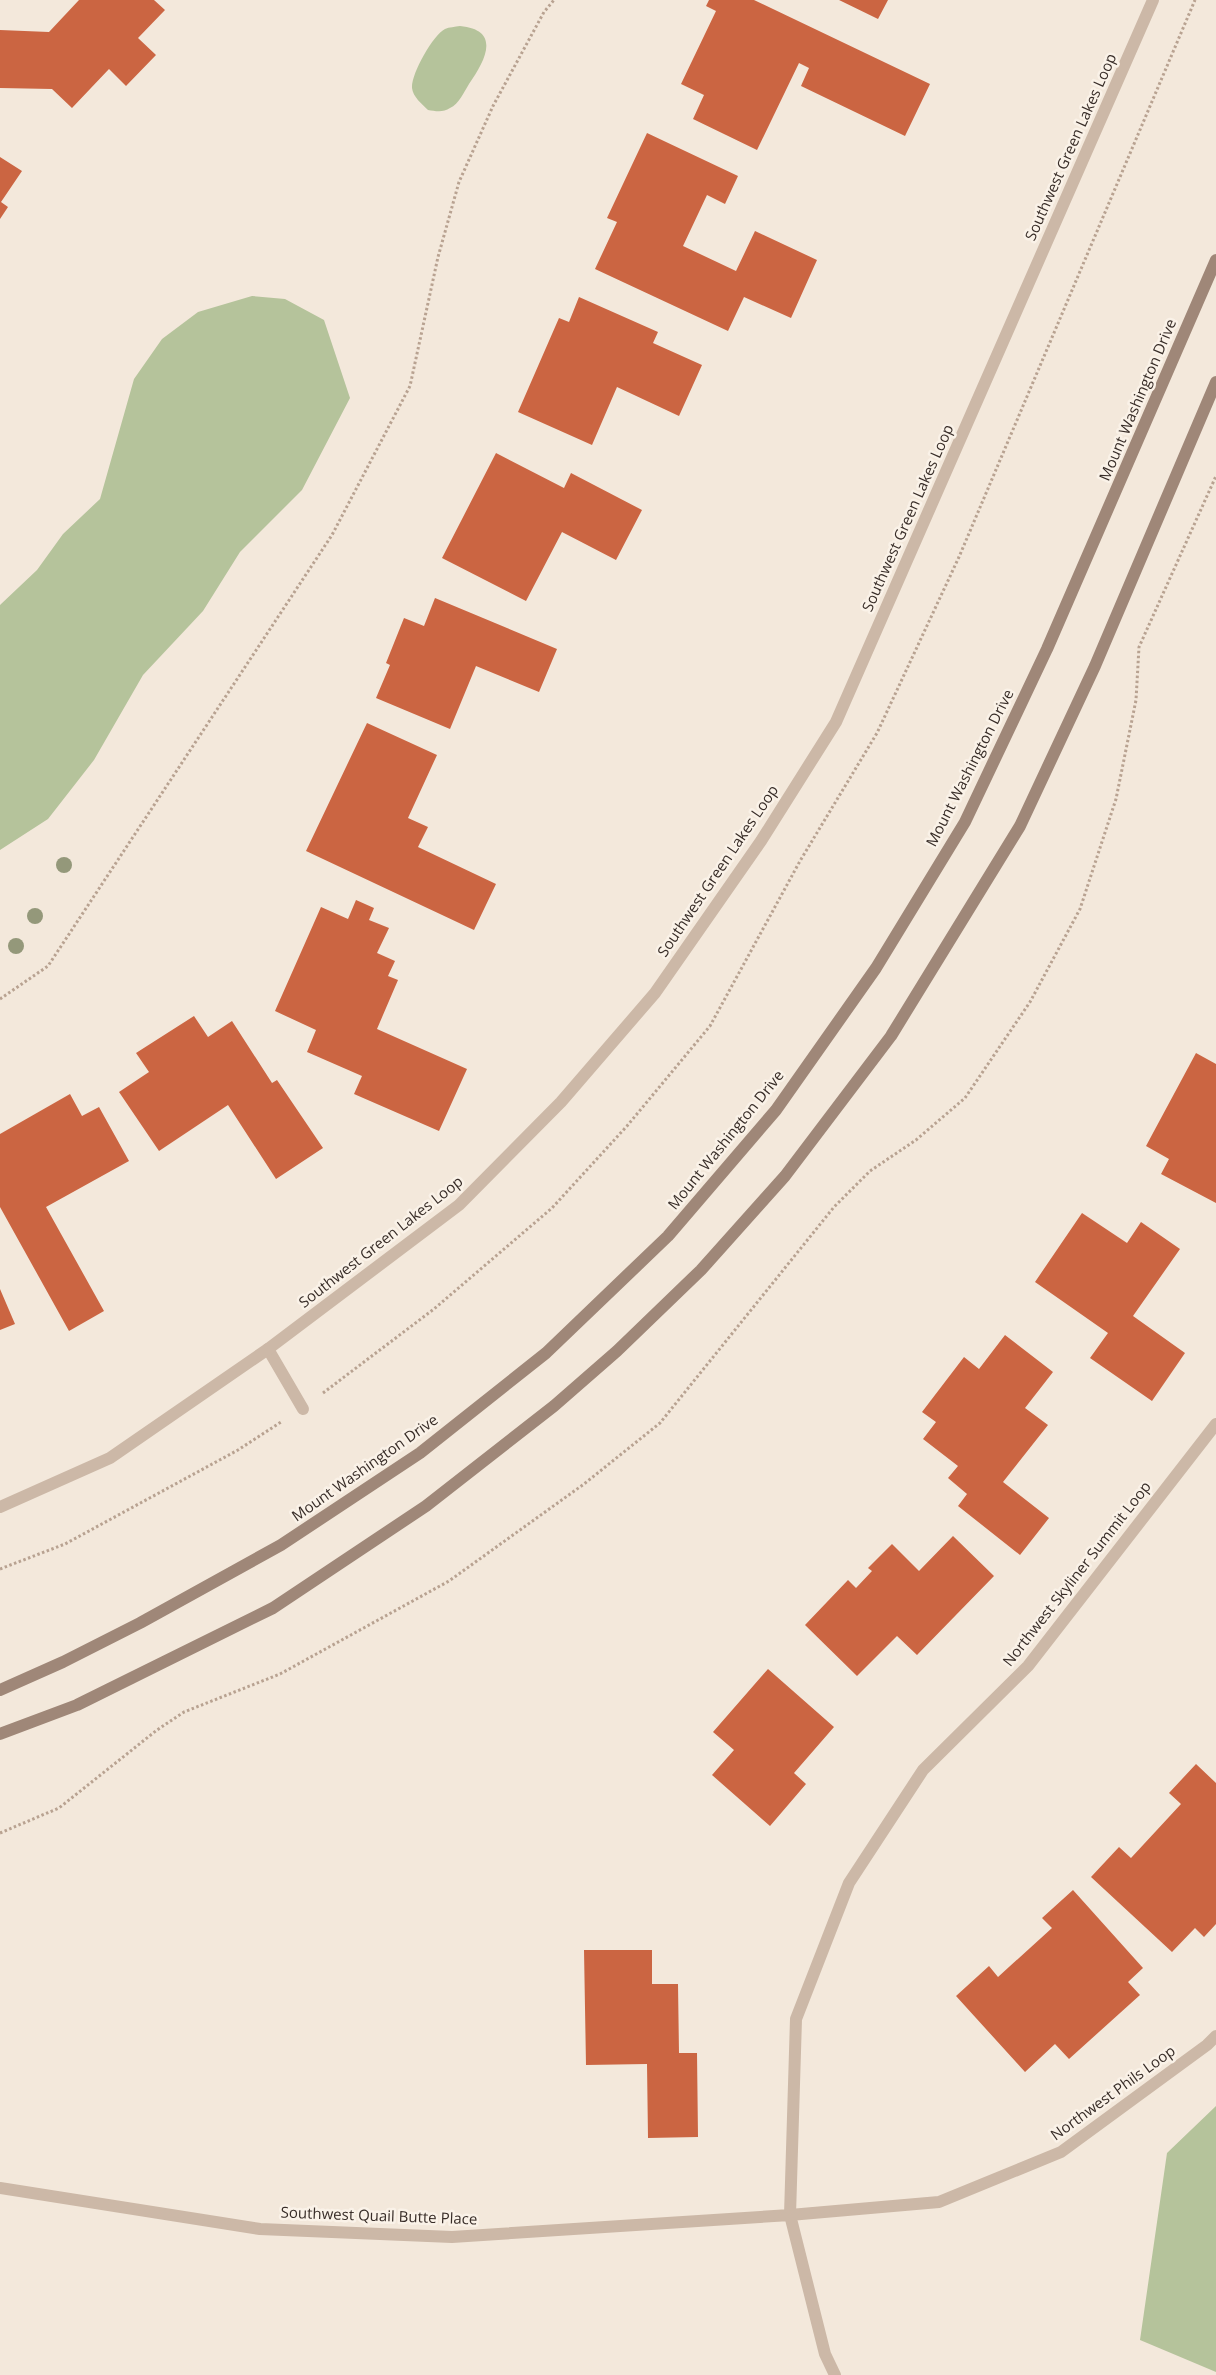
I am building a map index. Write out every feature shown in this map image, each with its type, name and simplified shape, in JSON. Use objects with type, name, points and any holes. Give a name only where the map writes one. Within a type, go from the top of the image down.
[{"type":"main road","name":"Mount Washington Drive","points":[[0,1690],[63,1662],[140,1623],[281,1545],[420,1453],[546,1353],[668,1236],[770,1117],[876,968],[964,822],[1047,650],[1215,264]]},
{"type":"main road","points":[[0,1734],[77,1705],[273,1608],[426,1506],[547,1412],[617,1351],[701,1270],[785,1176],[891,1036],[1020,826],[1095,666],[1216,382]]},
{"type":"street","name":"Southwest Green Lakes Loop","points":[[0,1507],[110,1458],[268,1349],[459,1205],[561,1102],[655,993],[761,841],[836,722],[1153,0]]},
{"type":"street","points":[[268,1349],[303,1409]]},
{"type":"street","name":"Northwest Skyliner Summit Loop","points":[[834,2375],[826,2354],[790,2215],[796,2019],[849,1883],[923,1770],[1028,1666],[1216,1424]]},
{"type":"street","name":"Northwest Phils Loop","points":[[790,2215],[939,2202],[1061,2152],[1208,2045],[1216,2036]]},
{"type":"street","name":"Southwest Quail Butte Place","points":[[0,2188],[260,2229],[452,2237],[790,2215]]},
{"type":"path","points":[[0,999],[48,966],[332,535],[410,386],[438,257],[459,182],[494,106],[544,12],[554,0]]},
{"type":"green space","points":[[460,26],[473,29],[486,40],[484,57],[456,104],[445,111],[428,110],[414,94],[412,88],[415,74],[429,47],[440,33],[447,28]]},
{"type":"green space","points":[[252,296],[285,299],[324,320],[350,398],[302,490],[240,552],[203,611],[143,675],[94,760],[48,819],[0,850],[0,605],[37,570],[63,534],[100,499],[134,379],[162,339],[198,312]]},
{"type":"green space","points":[[1216,2106],[1216,2372],[1140,2340],[1167,2153]]},
{"type":"building","points":[[79,0],[154,0],[165,10],[138,38],[156,55],[126,86],[109,69],[72,108],[52,89],[0,88],[0,30],[49,32]]},
{"type":"building","points":[[709,0],[754,0],[930,84],[905,136],[801,86],[809,68],[799,63],[757,150],[693,119],[704,95],[681,84],[716,11],[706,6]]},
{"type":"building","points":[[839,0],[888,0],[878,19]]},
{"type":"building","points":[[647,133],[738,176],[725,204],[707,195],[683,246],[736,271],[755,231],[817,260],[791,318],[744,297],[728,331],[595,269],[617,222],[607,218]]},
{"type":"building","points":[[0,157],[22,171],[1,202],[8,207],[0,219]]},
{"type":"building","points":[[579,297],[658,332],[653,343],[702,365],[679,416],[617,387],[592,445],[518,412],[559,318],[569,322]]},
{"type":"building","points":[[496,453],[564,488],[571,473],[642,510],[616,560],[562,532],[526,601],[442,558]]},
{"type":"building","points":[[435,598],[557,649],[539,692],[476,666],[450,729],[376,698],[390,665],[386,663],[404,618],[424,626]]},
{"type":"building","points":[[367,723],[437,755],[408,818],[428,827],[418,847],[496,884],[474,930],[306,851]]},
{"type":"building","points":[[356,900],[374,908],[369,920],[389,928],[377,953],[395,961],[388,976],[398,980],[377,1029],[467,1069],[439,1131],[354,1094],[362,1076],[307,1052],[316,1030],[275,1011],[321,907],[348,919]]},
{"type":"building","points":[[194,1016],[208,1037],[232,1021],[272,1083],[277,1080],[323,1148],[276,1179],[228,1105],[159,1151],[119,1092],[149,1072],[136,1053]]},
{"type":"building","points":[[1196,1053],[1216,1064],[1216,1203],[1161,1174],[1169,1159],[1146,1146]]},
{"type":"building","points":[[70,1094],[82,1116],[99,1107],[129,1161],[46,1207],[104,1311],[69,1331],[0,1207],[0,1134]]},
{"type":"building","points":[[1082,1213],[1127,1243],[1141,1222],[1180,1249],[1133,1316],[1185,1353],[1152,1401],[1090,1358],[1108,1333],[1035,1282]]},
{"type":"building","points":[[0,1289],[15,1324],[0,1330]]},
{"type":"building","points":[[1005,1335],[1053,1372],[1025,1408],[1048,1425],[1003,1482],[1049,1518],[1020,1555],[958,1506],[967,1494],[948,1478],[958,1466],[923,1439],[936,1422],[922,1412],[964,1357],[979,1369]]},
{"type":"building","points":[[953,1536],[994,1576],[917,1655],[897,1636],[857,1676],[805,1625],[848,1580],[856,1588],[872,1571],[868,1568],[892,1544],[919,1571]]},
{"type":"building","points":[[768,1669],[834,1727],[794,1773],[806,1784],[770,1826],[712,1775],[734,1750],[713,1732]]},
{"type":"building","points":[[1196,1764],[1216,1783],[1216,1924],[1204,1937],[1195,1928],[1172,1952],[1091,1877],[1119,1847],[1131,1858],[1181,1804],[1169,1793]]},
{"type":"building","points":[[1073,1890],[1143,1968],[1128,1982],[1140,1995],[1069,2059],[1055,2044],[1025,2072],[956,1996],[989,1966],[998,1977],[1052,1928],[1042,1918]]},
{"type":"building","points":[[584,1950],[652,1950],[652,1984],[678,1984],[679,2053],[697,2053],[698,2137],[648,2138],[647,2064],[586,2065]]}]
